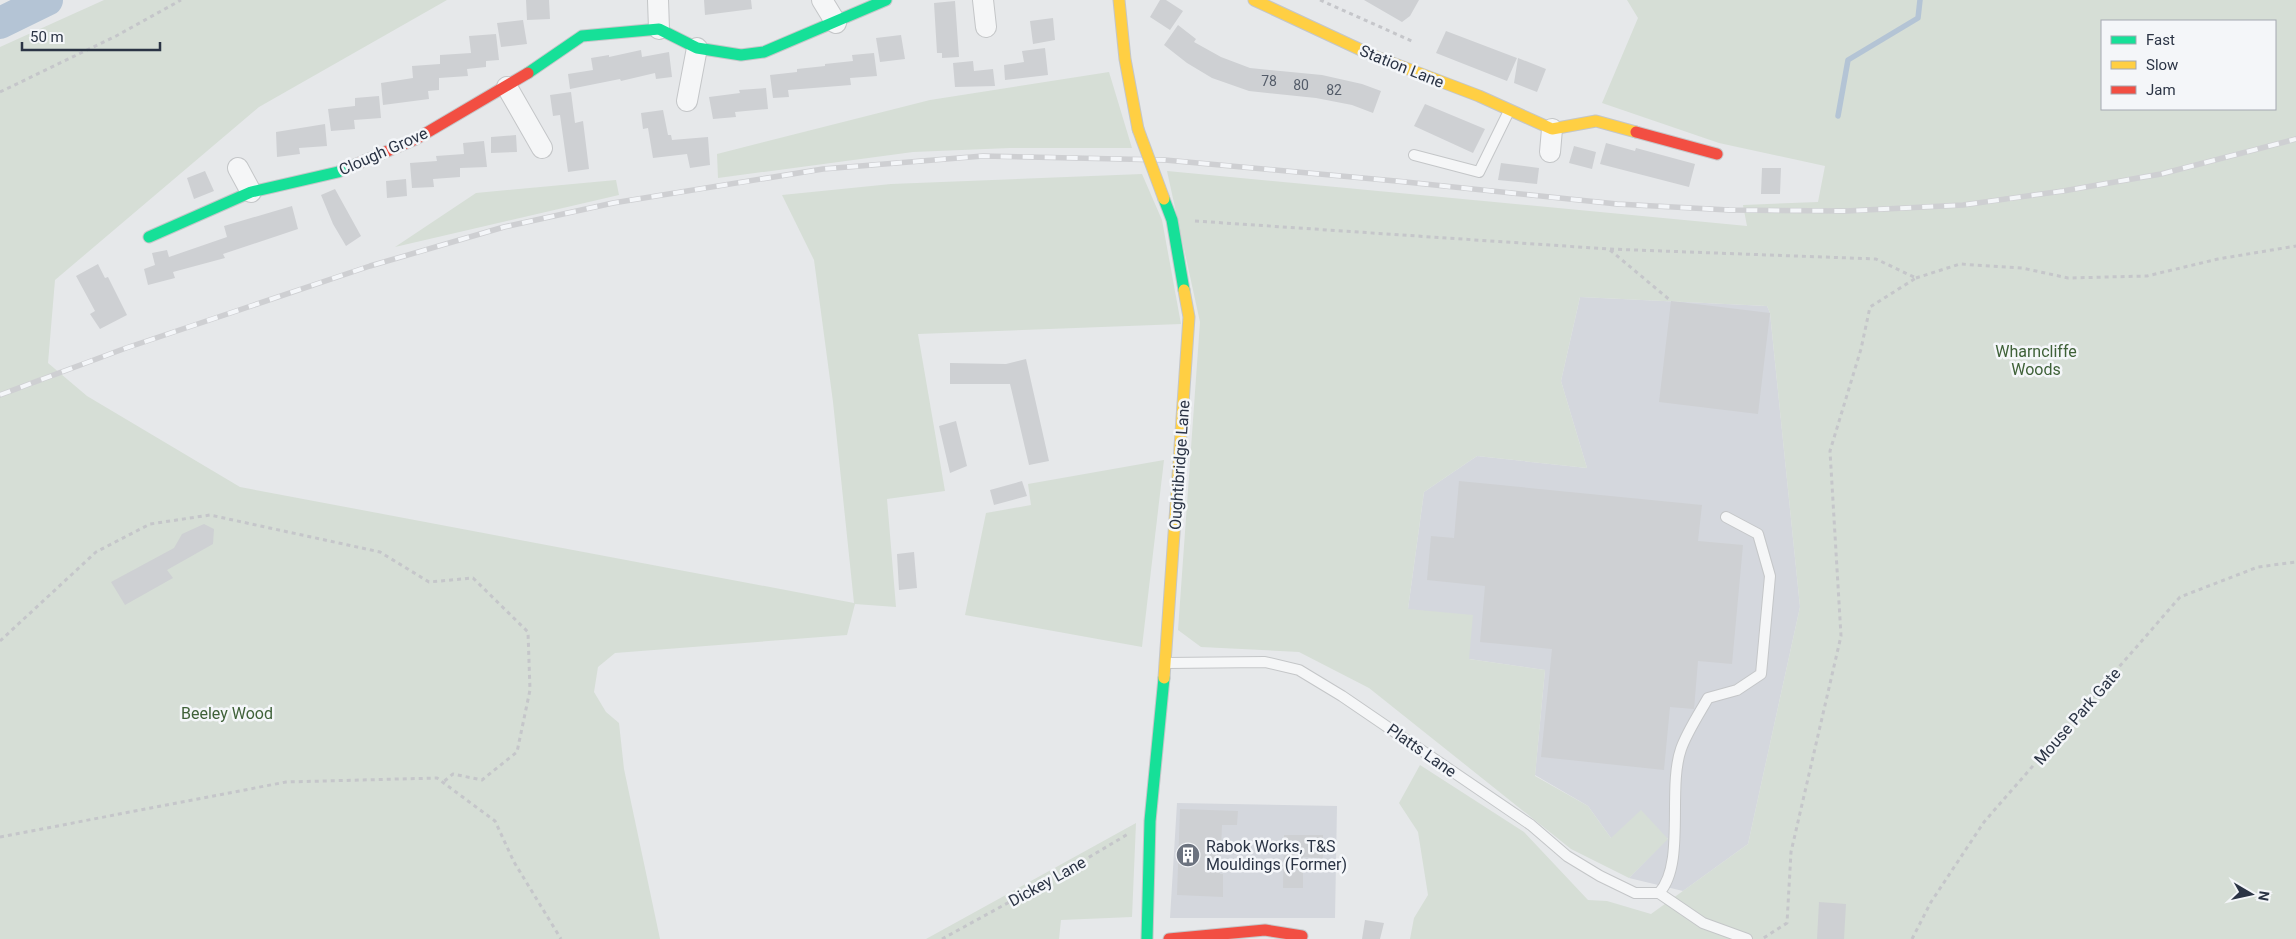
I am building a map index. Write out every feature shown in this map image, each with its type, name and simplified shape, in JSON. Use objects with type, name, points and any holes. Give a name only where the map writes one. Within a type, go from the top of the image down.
[{"type":"street","points":[[658,0],[659,30]]},
{"type":"street","points":[[822,0],[836,23]]},
{"type":"street","name":"Clough Grove","points":[[149,237],[251,192],[338,172],[416,139],[507,88],[582,36],[659,30],[697,48],[741,55],[764,52],[836,23],[886,0]]},
{"type":"street","points":[[983,0],[986,27]]},
{"type":"street","name":"Oughtibridge Lane","points":[[1118,0],[1125,59],[1138,129],[1172,220],[1189,317],[1166,663],[1150,821],[1147,939]]},
{"type":"street","name":"Station Lane","points":[[1254,0],[1374,56],[1552,129]]},
{"type":"street","points":[[687,101],[697,48]]},
{"type":"street","points":[[507,88],[542,148]]},
{"type":"street","points":[[1550,152],[1552,129],[1596,121],[1717,154]]},
{"type":"street","points":[[238,168],[251,192]]},
{"type":"street","points":[[1169,939],[1265,930],[1303,938]]},
{"type":"lane","points":[[1414,155],[1479,172],[1509,110]]},
{"type":"lane","points":[[1726,517],[1758,534],[1770,576],[1761,674],[1737,690],[1708,698],[1681,749],[1674,781],[1673,861],[1659,893],[1703,923],[1747,939]]},
{"type":"lane","name":"Platts Lane","points":[[1166,663],[1265,662],[1299,670],[1342,696],[1531,825],[1567,856],[1635,893],[1659,893]]},
{"type":"path","points":[[0,92],[116,36],[181,0]]},
{"type":"path","points":[[1320,0],[1414,42]]},
{"type":"path","points":[[1172,220],[1609,249],[1876,259],[1916,278]]},
{"type":"path","points":[[1762,939],[1786,923],[1791,852],[1841,636],[1830,451],[1861,349],[1870,308],[1916,278],[1960,264],[2022,268],[2068,278],[2147,276],[2218,259],[2296,246]]},
{"type":"path","points":[[1609,249],[1671,301]]},
{"type":"path","points":[[0,641],[96,552],[150,524],[210,515],[380,552],[429,582],[473,578],[528,632],[530,690],[517,752],[482,780],[453,774],[442,783]]},
{"type":"path","name":"Mouse Park Gate","points":[[1912,939],[1931,902],[1984,822],[2180,597],[2258,567],[2296,562]]},
{"type":"path","points":[[0,837],[286,782],[437,778],[495,821],[514,862],[562,939]]},
{"type":"path","name":"Dickey Lane","points":[[942,939],[1066,871],[1150,821]]},
{"type":"shaded area","points":[[1580,297],[1767,306],[1770,313],[1800,607],[1748,844],[1683,891],[1629,878],[1668,838],[1611,838],[1588,806],[1535,775],[1545,670],[1469,659],[1408,609],[1424,492],[1477,456],[1587,468],[1561,381]]},
{"type":"shaded area","points":[[1177,803],[1337,806],[1335,918],[1170,918]]},
{"type":"green space","name":"Beeley Wood","points":[[104,0],[447,0],[259,107],[55,280],[48,363],[87,396],[240,487],[854,603],[833,402],[814,260],[782,195],[891,184],[1142,174],[1162,220],[1181,324],[918,334],[945,491],[887,499],[896,607],[855,604],[847,635],[615,653],[598,667],[594,692],[606,712],[619,723],[624,769],[660,939],[0,939],[0,47]]},
{"type":"green space","name":"Wharncliffe Woods","points":[[1627,0],[2296,0],[2296,939],[1410,939],[1414,918],[1428,895],[1418,832],[1399,803],[1420,765],[1524,832],[1588,900],[1607,901],[1651,914],[1748,844],[1800,607],[1770,313],[1767,306],[1580,297],[1561,381],[1587,468],[1477,456],[1424,492],[1408,609],[1473,615],[1469,659],[1545,670],[1535,776],[1588,806],[1611,838],[1641,810],[1668,839],[1629,878],[1571,849],[1369,688],[1299,652],[1201,647],[1178,630],[1200,322],[1167,171],[1747,226],[1743,205],[1818,202],[1825,166],[1719,143],[1602,103],[1638,18]]},
{"type":"green space","points":[[1109,72],[1132,148],[1010,148],[913,152],[718,178],[717,154],[930,100]]},
{"type":"green space","points":[[616,180],[619,195],[395,247],[476,193]]},
{"type":"green space","points":[[1164,460],[1142,647],[965,615],[986,513],[1031,505],[1028,484]]},
{"type":"green space","points":[[1136,823],[1132,917],[1061,920],[1059,939],[926,939]]},
{"type":"building","points":[[526,0],[549,0],[550,19],[527,20]]},
{"type":"building","points":[[704,0],[751,0],[752,9],[705,15]]},
{"type":"building","points":[[1160,0],[1166,0],[1183,11],[1170,30],[1150,17]]},
{"type":"building","points":[[1364,0],[1419,0],[1410,16],[1402,22]]},
{"type":"building","points":[[955,1],[959,57],[942,58],[942,53],[937,53],[934,3]]},
{"type":"building","points":[[1053,18],[1055,40],[1033,44],[1030,21]]},
{"type":"building","points":[[523,20],[527,44],[501,47],[497,23]]},
{"type":"building","points":[[1178,25],[1196,39],[1194,42],[1221,57],[1250,68],[1322,75],[1362,84],[1381,91],[1373,113],[1352,105],[1316,98],[1249,91],[1212,78],[1187,63],[1164,45]]},
{"type":"building","points":[[1446,31],[1517,58],[1507,81],[1436,53]]},
{"type":"building","points":[[496,34],[499,60],[486,61],[486,67],[467,69],[468,76],[439,78],[439,90],[428,91],[429,99],[383,105],[381,83],[413,78],[412,66],[440,64],[440,55],[471,53],[469,36]]},
{"type":"building","points":[[901,35],[905,59],[880,62],[876,38]]},
{"type":"building","points":[[1045,48],[1048,75],[1005,80],[1004,65],[1024,62],[1022,51]]},
{"type":"building","points":[[641,50],[642,57],[669,52],[672,77],[656,79],[655,73],[621,81],[620,79],[570,89],[568,74],[593,70],[591,58],[609,55],[609,57]]},
{"type":"building","points":[[874,53],[877,76],[850,78],[851,85],[788,90],[789,97],[773,98],[770,75],[797,72],[797,69],[825,66],[825,64],[853,61],[852,55]]},
{"type":"building","points":[[1518,58],[1546,69],[1537,92],[1514,83]]},
{"type":"building","points":[[973,61],[974,71],[993,69],[995,86],[955,87],[953,63]]},
{"type":"building","points":[[766,88],[768,109],[735,112],[736,117],[713,119],[709,97],[740,93],[739,90]]},
{"type":"building","points":[[571,92],[575,123],[583,121],[589,169],[568,172],[560,115],[553,116],[550,95]]},
{"type":"building","points":[[379,96],[381,118],[354,120],[355,129],[331,131],[328,109],[355,106],[355,98]]},
{"type":"building","points":[[1425,104],[1485,129],[1473,153],[1414,126]]},
{"type":"building","points":[[663,110],[668,135],[671,135],[672,140],[708,137],[710,165],[690,168],[687,154],[653,158],[648,128],[643,129],[641,113]]},
{"type":"building","points":[[325,124],[327,146],[299,148],[300,154],[277,157],[276,132]]},
{"type":"building","points":[[516,135],[517,152],[491,153],[491,137]]},
{"type":"building","points":[[484,141],[487,167],[460,168],[460,177],[433,179],[434,187],[412,188],[410,163],[437,161],[436,156],[464,154],[463,143]]},
{"type":"building","points":[[1606,143],[1635,151],[1636,148],[1695,164],[1689,187],[1600,164]]},
{"type":"building","points":[[1574,146],[1596,152],[1592,169],[1569,163]]},
{"type":"building","points":[[1501,163],[1539,168],[1537,184],[1498,180]]},
{"type":"building","points":[[1762,168],[1781,168],[1780,194],[1761,194]]},
{"type":"building","points":[[205,171],[214,191],[194,199],[187,178]]},
{"type":"building","points":[[406,179],[407,196],[387,198],[386,181]]},
{"type":"building","points":[[335,189],[361,236],[346,246],[333,224],[321,195]]},
{"type":"building","points":[[292,206],[298,229],[223,254],[225,258],[173,272],[175,278],[148,285],[144,269],[155,265],[152,253],[167,250],[169,257],[227,237],[224,226]]},
{"type":"building","points":[[98,264],[105,278],[108,277],[127,315],[100,329],[90,314],[95,311],[76,276]]},
{"type":"building","points":[[1671,301],[1770,313],[1758,414],[1659,402]]},
{"type":"building","points":[[1026,359],[1049,461],[1029,465],[1010,384],[950,384],[950,363],[1006,364]]},
{"type":"building","points":[[956,421],[967,466],[950,473],[939,426]]},
{"type":"building","points":[[1022,481],[1027,496],[994,505],[990,490]]},
{"type":"building","points":[[1459,481],[1702,505],[1698,541],[1743,545],[1732,664],[1698,661],[1694,709],[1670,707],[1664,770],[1541,757],[1552,649],[1480,642],[1485,586],[1427,580],[1431,536],[1454,538]]},
{"type":"building","points":[[204,524],[214,529],[213,544],[167,570],[173,578],[125,605],[111,582],[174,548],[182,534]]},
{"type":"building","points":[[914,552],[917,588],[899,590],[897,554]]},
{"type":"building","name":"Rabok Works, T&S Mouldings (Former)","points":[[1180,809],[1238,811],[1237,825],[1222,825],[1220,874],[1223,874],[1223,897],[1177,895]]},
{"type":"building","points":[[1284,835],[1323,835],[1323,858],[1303,857],[1303,888],[1283,888]]},
{"type":"building","points":[[1819,902],[1846,904],[1844,939],[1817,939]]},
{"type":"building","points":[[1365,920],[1384,923],[1380,939],[1362,939]]},
{"type":"waterway","points":[[0,23],[47,0]]},
{"type":"waterway","points":[[1838,116],[1848,60],[1918,18],[1920,0]]},
{"type":"railway","points":[[0,395],[126,348],[370,266],[504,227],[613,203],[823,169],[983,156],[1165,160],[1617,204],[1729,210],[1846,211],[1963,205],[2063,191],[2161,174],[2296,139]]},
{"type":"traffic: fast","points":[[528,73],[582,36],[659,29],[697,48],[741,55],[764,52],[886,0]]},
{"type":"traffic: fast","points":[[149,237],[251,192],[338,172],[357,164]]},
{"type":"traffic: fast","points":[[1164,199],[1172,220],[1184,290]]},
{"type":"traffic: fast","points":[[1147,939],[1150,821],[1164,678]]},
{"type":"traffic: slow","points":[[1119,0],[1125,59],[1138,129]]},
{"type":"traffic: slow","points":[[1254,0],[1374,56],[1479,96],[1552,129],[1596,121],[1636,132]]},
{"type":"traffic: slow","points":[[1138,129],[1164,199]]},
{"type":"traffic: slow","points":[[1164,678],[1189,317],[1184,290]]},
{"type":"traffic: jam","points":[[357,164],[416,139],[528,73]]},
{"type":"traffic: jam","points":[[1636,132],[1717,154]]},
{"type":"traffic: jam","points":[[1169,939],[1265,930],[1302,936]]},
{"type":"place","name":"Rabok Works, T&S Mouldings (Former)","points":[[1188,855]]}]
